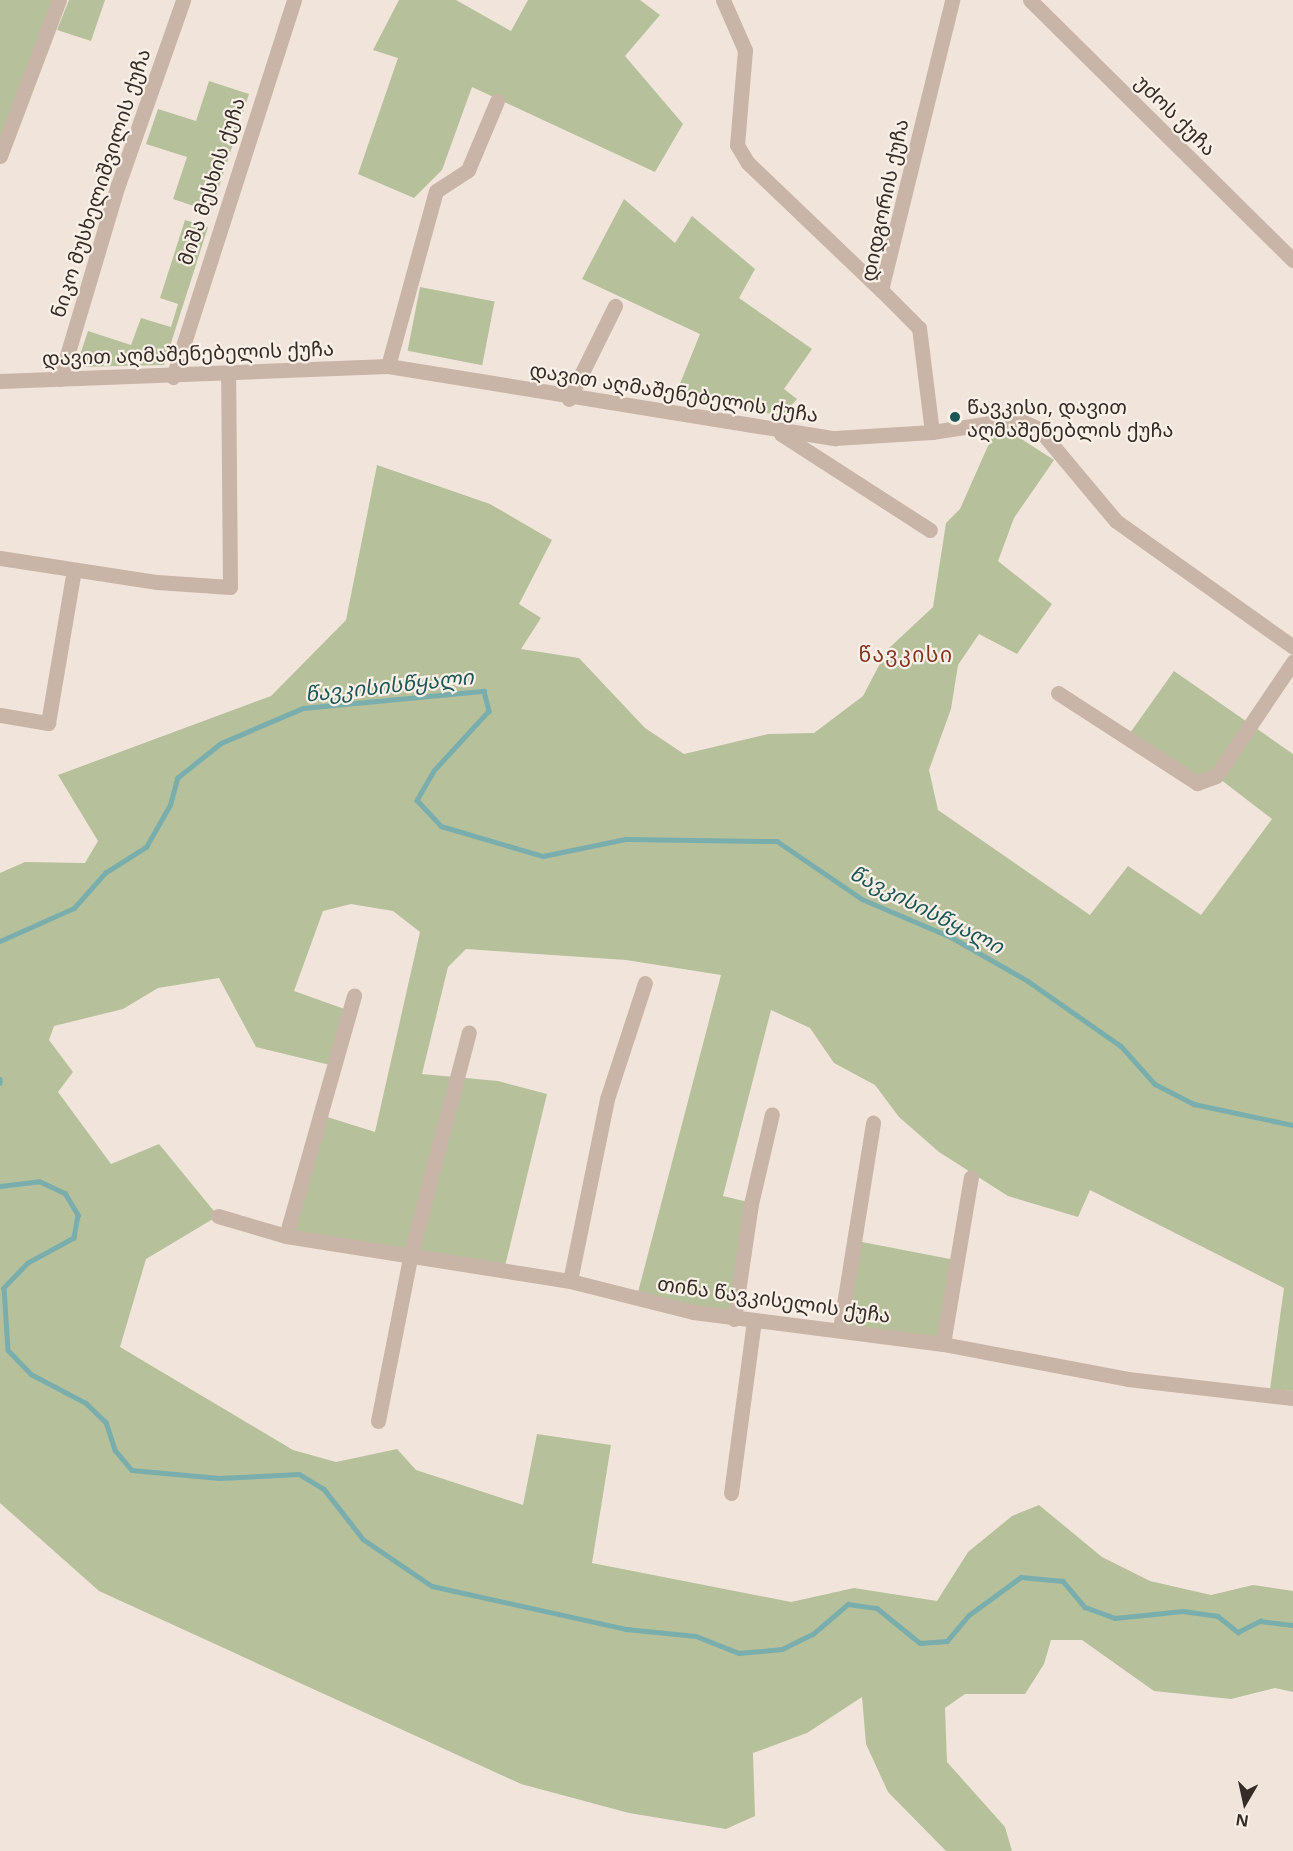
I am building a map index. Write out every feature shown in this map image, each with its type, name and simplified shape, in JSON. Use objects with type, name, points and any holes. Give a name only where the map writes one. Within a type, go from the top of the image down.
[{"type":"street","points":[[0,156],[59,0]]},
{"type":"street","name":"ნიკო მუსხელიშვილის ქუჩა","points":[[60,379],[118,184],[183,0]]},
{"type":"street","name":"მიშა მესხის ქუჩა","points":[[173,377],[294,0]]},
{"type":"street","points":[[723,0],[745,50],[736,145],[748,163],[881,290]]},
{"type":"street","name":"დიდგორის ქუჩა","points":[[932,432],[919,328],[881,290],[952,0]]},
{"type":"street","name":"უძოს ქუჩა","points":[[1030,0],[1293,260]]},
{"type":"street","points":[[388,366],[436,191],[468,170],[497,101]]},
{"type":"street","points":[[569,399],[615,306]]},
{"type":"street","name":"დავით აღმაშენებელის ქუჩა","points":[[0,381],[173,377],[388,366],[569,399],[778,433],[835,438],[932,432],[988,420],[1017,420],[1040,429],[1116,521],[1293,647]]},
{"type":"street","points":[[0,558],[74,570],[230,587],[228,374]]},
{"type":"street","points":[[778,433],[930,530]]},
{"type":"street","points":[[0,715],[48,723],[74,570]]},
{"type":"street","points":[[1058,693],[1197,783],[1216,776],[1293,663]]},
{"type":"street","points":[[570,1281],[608,1099],[645,983]]},
{"type":"street","points":[[286,1236],[354,995]]},
{"type":"street","points":[[378,1421],[411,1253],[469,1032]]},
{"type":"street","points":[[734,1319],[751,1204],[772,1114]]},
{"type":"street","points":[[840,1329],[873,1123]]},
{"type":"street","points":[[943,1344],[971,1177]]},
{"type":"street","name":"თინა წავკისელის ქუჩა","points":[[218,1216],[286,1236],[411,1253],[570,1281],[734,1319],[840,1329],[943,1344],[1068,1370],[1293,1398]]},
{"type":"street","points":[[731,1493],[754,1321]]},
{"type":"green space","points":[[0,0],[55,0],[0,146]]},
{"type":"green space","points":[[69,0],[105,0],[91,41],[57,30]]},
{"type":"green space","points":[[399,0],[456,0],[511,31],[528,0],[640,0],[660,15],[625,56],[683,124],[655,172],[472,87],[442,170],[414,198],[358,174],[398,58],[373,50]]},
{"type":"green space","points":[[209,81],[249,94],[211,212],[173,199],[187,157],[146,144],[158,109],[196,121]]},
{"type":"green space","points":[[624,199],[675,243],[692,216],[755,269],[739,298],[812,349],[784,389],[797,399],[782,416],[675,396],[700,334],[582,279]]},
{"type":"green space","points":[[185,220],[208,227],[164,365],[76,367],[88,331],[131,345],[141,318],[171,327],[178,304],[160,298]]},
{"type":"green space","points":[[420,287],[495,302],[482,365],[408,351]]},
{"type":"green space","points":[[1006,429],[1054,460],[1014,518],[998,561],[1052,604],[1017,654],[979,634],[958,665],[951,709],[929,770],[938,810],[1090,915],[1128,866],[1201,915],[1272,819],[1216,776],[1197,783],[1125,740],[1174,671],[1293,754],[1293,1391],[1270,1389],[1284,1288],[1090,1190],[1078,1217],[1008,1196],[939,1152],[899,1117],[875,1085],[834,1063],[810,1028],[771,1010],[723,1196],[748,1202],[732,1313],[637,1296],[721,975],[626,960],[466,949],[448,967],[422,1074],[498,1081],[547,1094],[504,1270],[286,1236],[321,1115],[375,1132],[420,932],[393,911],[351,904],[323,911],[294,991],[350,1011],[334,1066],[256,1047],[219,978],[158,988],[123,1009],[54,1026],[49,1040],[73,1072],[58,1092],[111,1164],[159,1144],[218,1216],[146,1259],[120,1347],[293,1450],[336,1462],[397,1449],[416,1470],[523,1505],[537,1434],[611,1445],[592,1563],[791,1602],[854,1588],[937,1601],[968,1552],[1012,1516],[1039,1505],[1102,1557],[1150,1581],[1211,1595],[1253,1585],[1293,1591],[1293,1692],[1275,1688],[1231,1699],[1154,1691],[1082,1640],[1051,1640],[1044,1664],[1025,1694],[965,1694],[945,1708],[947,1762],[1005,1827],[1012,1851],[946,1851],[888,1792],[866,1744],[862,1697],[807,1733],[753,1753],[755,1816],[726,1829],[629,1813],[521,1784],[99,1591],[0,1503],[0,873],[25,862],[85,863],[98,841],[58,775],[271,696],[346,620],[377,465],[490,504],[552,540],[519,604],[541,618],[521,649],[579,658],[645,728],[684,754],[768,734],[814,733],[863,696],[887,650],[933,607],[946,523],[960,509],[995,430]]},
{"type":"green space","points":[[857,1241],[955,1260],[939,1343],[841,1323]]},
{"type":"waterway","name":"წავკისისწყალი","points":[[0,941],[74,908],[105,873],[146,847],[170,805],[177,778],[221,743],[303,708],[484,691],[489,711],[434,771],[417,800],[441,826],[543,856],[626,839],[777,841],[862,899],[951,937],[1028,981],[1121,1046],[1155,1084],[1194,1104],[1293,1125]]},
{"type":"waterway","points":[[0,1186],[39,1181],[65,1193],[78,1215],[74,1238],[28,1263],[4,1288],[8,1350],[31,1374],[86,1403],[106,1422],[115,1450],[132,1470],[219,1478],[299,1474],[324,1489],[363,1539],[432,1586],[626,1629],[696,1636],[739,1653],[782,1649],[813,1634],[848,1604],[877,1608],[920,1643],[947,1641],[969,1615],[1021,1577],[1063,1581],[1085,1607],[1115,1618],[1183,1611],[1218,1616],[1238,1632],[1260,1621],[1293,1625]]},
{"type":"place","name":"წავკისი, დავით აღმაშენებლის ქუჩა","points":[[955,417]]},
{"type":"district","name":"წავკისი","points":[[906,654]]}]
